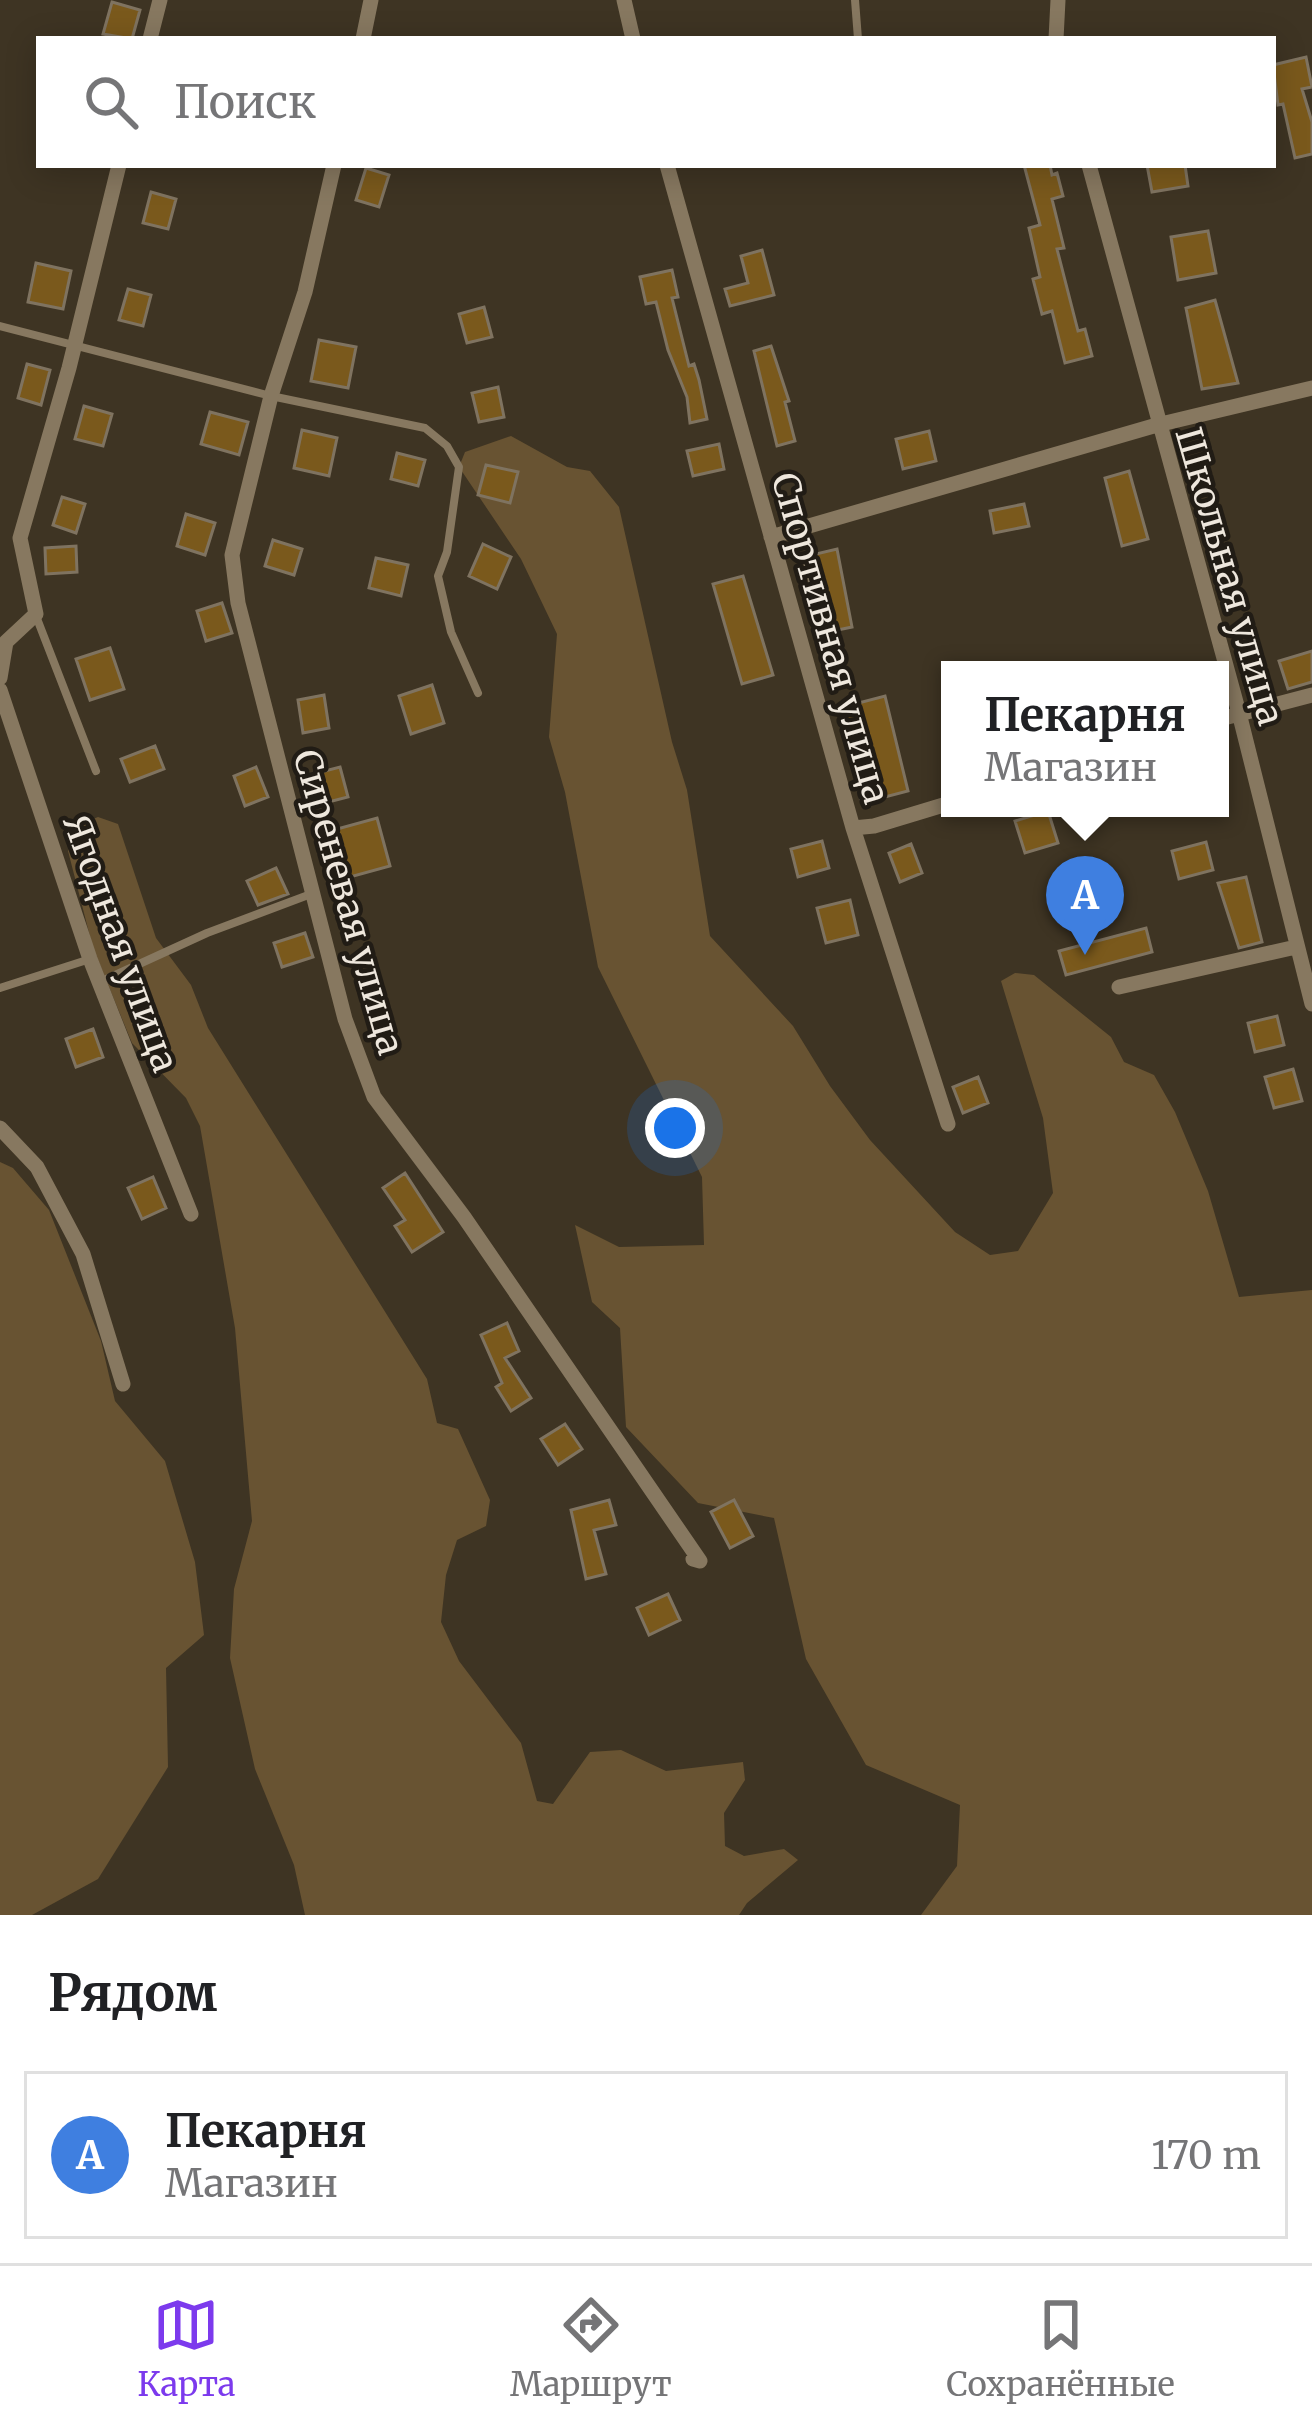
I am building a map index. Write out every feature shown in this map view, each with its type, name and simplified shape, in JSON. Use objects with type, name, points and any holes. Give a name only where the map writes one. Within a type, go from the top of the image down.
[{"type":"street","points":[[151,36],[160,0]]},
{"type":"street","points":[[364,36],[371,0]]},
{"type":"street","points":[[625,0],[632,36]]},
{"type":"street","points":[[1057,36],[1058,0]]},
{"type":"street","points":[[0,678],[6,641],[36,614],[20,538],[75,346],[118,168]]},
{"type":"street","name":"Сиреневая улица","points":[[333,168],[305,292],[271,396],[232,554],[238,603],[311,894],[345,1019],[374,1097],[464,1217],[700,1561],[693,1559]]},
{"type":"street","name":"Спортивная улица","points":[[668,168],[853,828],[948,1124]]},
{"type":"street","name":"Школьная улица","points":[[1090,168],[1223,661]]},
{"type":"street","points":[[771,537],[1157,425],[1312,388]]},
{"type":"street","name":"Школьная улица","points":[[1229,681],[1312,1004]]},
{"type":"street","name":"Ягодная улица","points":[[0,690],[90,958],[191,1214]]},
{"type":"street","points":[[1229,716],[1312,695]]},
{"type":"street","points":[[853,828],[941,806]]},
{"type":"street","points":[[1119,987],[1297,947]]},
{"type":"street","points":[[0,1128],[37,1167],[83,1254],[123,1384]]},
{"type":"lane","points":[[855,0],[857,36]]},
{"type":"lane","points":[[0,326],[271,396],[425,428],[447,446],[459,466],[447,552],[438,576],[451,632],[478,692]]},
{"type":"lane","points":[[36,614],[96,771]]},
{"type":"lane","points":[[100,982],[207,933],[311,894]]},
{"type":"lane","points":[[0,988],[90,958]]},
{"type":"shaded area","points":[[511,436],[567,467],[590,471],[619,507],[687,790],[710,936],[793,1026],[870,1140],[955,1232],[990,1255],[1018,1251],[1053,1193],[1043,1118],[1001,981],[1015,973],[1034,975],[1111,1037],[1124,1062],[1154,1075],[1208,1191],[1239,1297],[1312,1290],[1312,1915],[921,1915],[957,1866],[960,1805],[866,1765],[806,1659],[774,1518],[698,1503],[626,1427],[620,1328],[592,1302],[575,1225],[619,1247],[704,1245],[702,1177],[598,967],[565,792],[549,737],[557,634],[521,559],[459,467],[465,452]]},
{"type":"shaded area","points":[[98,817],[118,824],[156,938],[191,985],[208,1028],[427,1379],[437,1423],[458,1429],[490,1500],[486,1526],[457,1540],[446,1575],[441,1622],[459,1661],[521,1743],[537,1801],[553,1804],[590,1752],[621,1750],[666,1771],[743,1762],[745,1780],[724,1813],[725,1846],[744,1856],[784,1849],[798,1860],[739,1915],[305,1915],[294,1865],[255,1769],[230,1658],[234,1589],[252,1521],[235,1328],[200,1126],[186,1098],[132,1043],[93,948],[68,851],[78,825]]},
{"type":"shaded area","points":[[0,1162],[13,1168],[49,1210],[101,1341],[115,1401],[165,1461],[195,1562],[204,1635],[166,1668],[168,1767],[98,1879],[32,1915],[0,1915]]},
{"type":"building","points":[[112,2],[140,10],[133,36],[103,34]]},
{"type":"building","points":[[1306,57],[1312,87],[1302,89],[1312,122],[1312,154],[1295,158],[1283,104],[1278,105],[1276,64]]},
{"type":"building","points":[[366,168],[389,175],[379,207],[356,200]]},
{"type":"building","points":[[1025,168],[1051,168],[1052,175],[1057,173],[1063,196],[1052,199],[1064,248],[1057,249],[1078,331],[1085,329],[1092,356],[1065,363],[1052,311],[1042,314],[1033,279],[1040,277],[1029,228],[1040,225]]},
{"type":"building","points":[[1148,168],[1185,168],[1188,186],[1152,192]]},
{"type":"building","points":[[151,192],[176,199],[168,229],[143,223]]},
{"type":"building","points":[[1208,231],[1216,273],[1178,280],[1171,237]]},
{"type":"building","points":[[762,250],[774,295],[730,306],[725,289],[748,283],[741,256]]},
{"type":"building","points":[[36,263],[71,271],[63,309],[28,302]]},
{"type":"building","points":[[672,270],[678,297],[672,298],[707,419],[690,423],[687,397],[656,302],[646,304],[640,277]]},
{"type":"building","points":[[128,289],[151,295],[143,326],[119,320]]},
{"type":"building","points":[[1215,300],[1238,383],[1202,389],[1186,308]]},
{"type":"building","points":[[484,307],[492,337],[467,343],[459,314]]},
{"type":"building","points":[[319,340],[356,347],[348,388],[311,381]]},
{"type":"building","points":[[771,346],[789,401],[785,402],[795,441],[777,446],[754,351]]},
{"type":"building","points":[[27,364],[50,370],[41,405],[18,398]]},
{"type":"building","points":[[498,387],[504,417],[479,422],[472,393]]},
{"type":"building","points":[[84,406],[112,414],[103,446],[75,439]]},
{"type":"building","points":[[210,412],[248,422],[239,455],[201,444]]},
{"type":"building","points":[[302,430],[337,438],[329,476],[294,468]]},
{"type":"building","points":[[929,431],[936,461],[903,469],[896,439]]},
{"type":"building","points":[[719,444],[724,469],[693,476],[687,451]]},
{"type":"building","points":[[397,453],[425,460],[418,486],[391,479]]},
{"type":"building","points":[[486,465],[518,472],[510,503],[478,495]]},
{"type":"building","points":[[1129,471],[1148,539],[1122,546],[1105,478]]},
{"type":"building","points":[[62,497],[85,504],[76,533],[53,525]]},
{"type":"building","points":[[1024,504],[1029,526],[994,533],[990,511]]},
{"type":"building","points":[[186,514],[215,523],[205,555],[177,546]]},
{"type":"building","points":[[273,540],[302,549],[294,575],[265,566]]},
{"type":"building","points":[[483,544],[511,557],[497,589],[469,576]]},
{"type":"building","points":[[76,546],[77,572],[46,574],[45,548]]},
{"type":"building","points":[[837,549],[852,627],[828,632],[818,588],[812,590],[803,557]]},
{"type":"building","points":[[376,558],[408,565],[401,596],[369,588]]},
{"type":"building","points":[[743,576],[773,675],[742,684],[713,584]]},
{"type":"building","points":[[222,603],[232,633],[206,641],[197,611]]},
{"type":"building","points":[[110,648],[124,689],[90,700],[76,659]]},
{"type":"building","points":[[1312,651],[1312,682],[1288,689],[1279,661]]},
{"type":"building","points":[[432,685],[444,723],[411,734],[399,696]]},
{"type":"building","points":[[324,695],[329,728],[303,733],[298,700]]},
{"type":"building","points":[[885,696],[908,791],[862,803],[851,762],[858,760],[843,707]]},
{"type":"building","points":[[155,746],[164,769],[130,782],[121,759]]},
{"type":"building","points":[[256,767],[268,797],[245,806],[234,776]]},
{"type":"building","points":[[340,767],[348,797],[321,804],[313,774]]},
{"type":"building","points":[[1050,817],[1058,843],[1025,853],[1015,821]]},
{"type":"building","points":[[377,818],[390,866],[350,877],[337,829]]},
{"type":"building","points":[[822,841],[829,868],[798,877],[791,849]]},
{"type":"building","points":[[1206,842],[1213,870],[1179,879],[1172,851]]},
{"type":"building","points":[[911,844],[922,873],[900,882],[889,853]]},
{"type":"building","points":[[276,868],[288,894],[258,905],[247,881]]},
{"type":"building","points":[[1246,877],[1262,942],[1239,948],[1218,883]]},
{"type":"building","points":[[850,900],[858,935],[826,943],[817,908]]},
{"type":"building","points":[[1146,928],[1152,952],[1066,975],[1059,951]]},
{"type":"building","points":[[305,933],[313,957],[282,967],[274,943]]},
{"type":"building","points":[[1277,1016],[1284,1045],[1255,1052],[1248,1023]]},
{"type":"building","points":[[93,1029],[103,1057],[76,1067],[66,1039]]},
{"type":"building","points":[[1293,1069],[1302,1101],[1274,1108],[1265,1077]]},
{"type":"building","points":[[978,1077],[988,1103],[963,1113],[953,1087]]},
{"type":"building","points":[[405,1173],[443,1232],[412,1252],[395,1226],[405,1220],[383,1188]]},
{"type":"building","points":[[153,1177],[166,1208],[142,1219],[128,1188]]},
{"type":"building","points":[[507,1323],[519,1351],[505,1358],[531,1398],[511,1411],[496,1387],[502,1383],[481,1335]]},
{"type":"building","points":[[565,1424],[582,1449],[558,1465],[541,1439]]},
{"type":"building","points":[[609,1500],[616,1525],[594,1530],[606,1574],[586,1579],[571,1510]]},
{"type":"building","points":[[734,1500],[753,1536],[730,1548],[711,1512]]},
{"type":"building","points":[[668,1594],[680,1620],[649,1635],[637,1608]]},
{"type":"place","name":"Пекарня","points":[[1085,955]]}]
